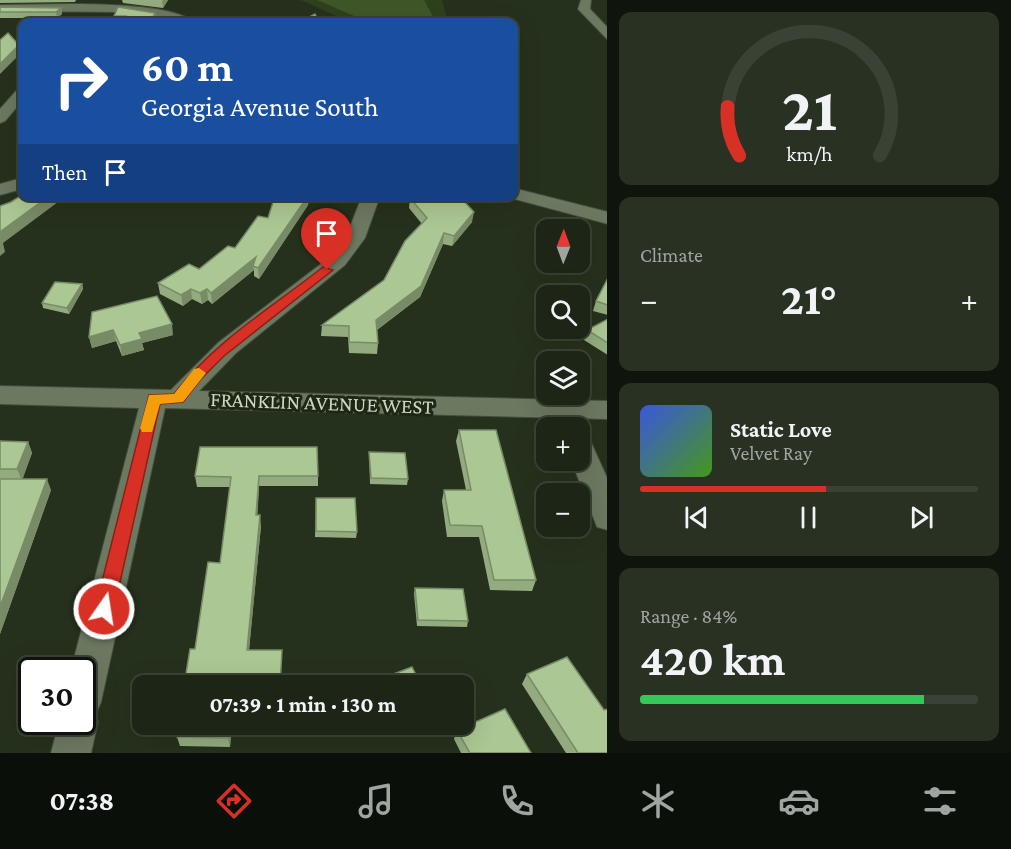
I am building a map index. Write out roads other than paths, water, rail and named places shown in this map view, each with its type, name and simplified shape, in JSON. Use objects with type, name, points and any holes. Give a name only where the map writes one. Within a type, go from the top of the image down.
[{"type":"street","points":[[5,8],[21,0]]},
{"type":"street","points":[[586,0],[584,9],[607,35]]},
{"type":"street","points":[[5,8],[105,4],[152,11],[175,18]]},
{"type":"street","points":[[92,18],[105,4]]},
{"type":"street","points":[[0,118],[18,98]]},
{"type":"street","points":[[0,190],[18,184]]},
{"type":"street","points":[[518,194],[607,218]]},
{"type":"street","points":[[94,657],[166,399],[196,376],[219,353],[318,279],[337,261],[353,243],[369,201]]},
{"type":"street","name":"FRANKLIN AVENUE WEST","points":[[0,395],[166,399],[548,417]]},
{"type":"street","name":"FRANKLIN AVENUE WEST","points":[[574,417],[607,410]]},
{"type":"street","points":[[589,471],[607,515]]},
{"type":"street","points":[[70,753],[75,735]]}]
